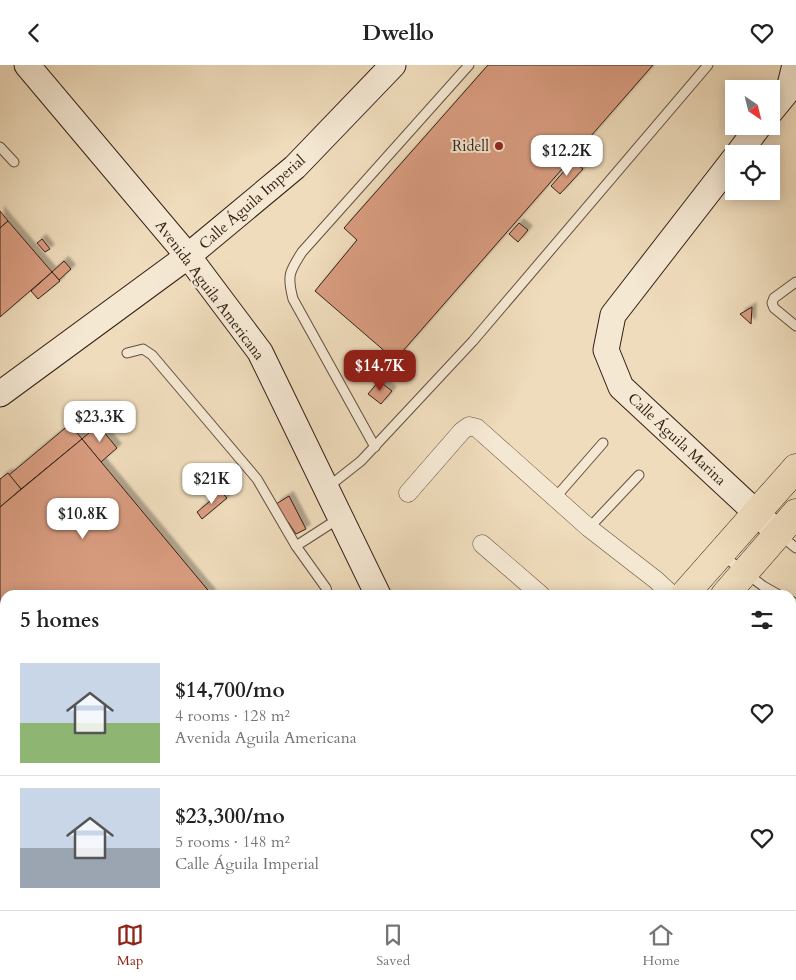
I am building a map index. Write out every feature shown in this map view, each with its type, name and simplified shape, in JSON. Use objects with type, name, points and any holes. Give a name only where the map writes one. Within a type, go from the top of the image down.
[{"type":"main road","points":[[729,590],[745,571],[787,541],[787,504],[796,467]]},
{"type":"main road","points":[[688,590],[756,514],[787,504]]},
{"type":"street","name":"Avenida Aguila Americana","points":[[27,65],[188,256],[260,351],[376,590]]},
{"type":"street","name":"Calle Águila Imperial","points":[[0,394],[188,256],[295,167],[393,65]]},
{"type":"street","points":[[780,100],[789,89],[795,65]]},
{"type":"street","name":"Calle Águila Marina","points":[[725,171],[613,315],[606,350],[621,387],[787,541]]},
{"type":"street","points":[[408,493],[462,431],[469,426],[477,428],[589,528],[667,590]]},
{"type":"street","points":[[482,544],[530,590]]},
{"type":"lane","points":[[375,447],[293,299],[289,283],[291,269],[302,252],[469,65]]},
{"type":"lane","points":[[326,488],[361,461],[375,447],[473,341],[708,65]]},
{"type":"lane","points":[[0,147],[14,162]]},
{"type":"lane","points":[[796,282],[774,298],[772,303],[774,308],[796,326]]},
{"type":"lane","points":[[128,353],[144,349],[152,355],[257,479],[296,546],[327,590]]},
{"type":"lane","points":[[555,498],[604,443]]},
{"type":"lane","points":[[589,528],[639,475]]},
{"type":"lane","points":[[296,546],[341,518]]},
{"type":"lane","points":[[720,554],[770,590]]},
{"type":"building","name":"Ridell","points":[[488,65],[653,65],[395,360],[315,291],[357,240],[344,228]]},
{"type":"building","points":[[573,161],[583,169],[560,194],[551,186]]},
{"type":"building","points":[[0,211],[8,221],[0,228]]},
{"type":"building","points":[[8,221],[52,272],[0,317],[0,228]]},
{"type":"building","points":[[519,223],[528,230],[518,242],[509,234]]},
{"type":"building","points":[[42,239],[50,249],[45,252],[37,243]]},
{"type":"building","points":[[64,261],[71,269],[59,280],[52,272]]},
{"type":"building","points":[[52,272],[60,281],[38,299],[31,291]]},
{"type":"building","points":[[752,307],[751,324],[740,314]]},
{"type":"building","points":[[379,381],[392,391],[381,404],[368,394]]},
{"type":"building","points":[[70,424],[82,439],[21,489],[9,475]]},
{"type":"building","points":[[98,425],[117,448],[101,462],[82,439]]},
{"type":"building","points":[[82,439],[208,590],[0,590],[0,507]]},
{"type":"building","points":[[8,473],[21,489],[0,507],[0,479]]},
{"type":"building","points":[[221,492],[227,498],[202,519],[197,512]]},
{"type":"building","points":[[289,496],[306,529],[296,534],[288,522],[286,523],[276,504]]},
{"type":"place","name":"Ridell","points":[[499,146]]}]
